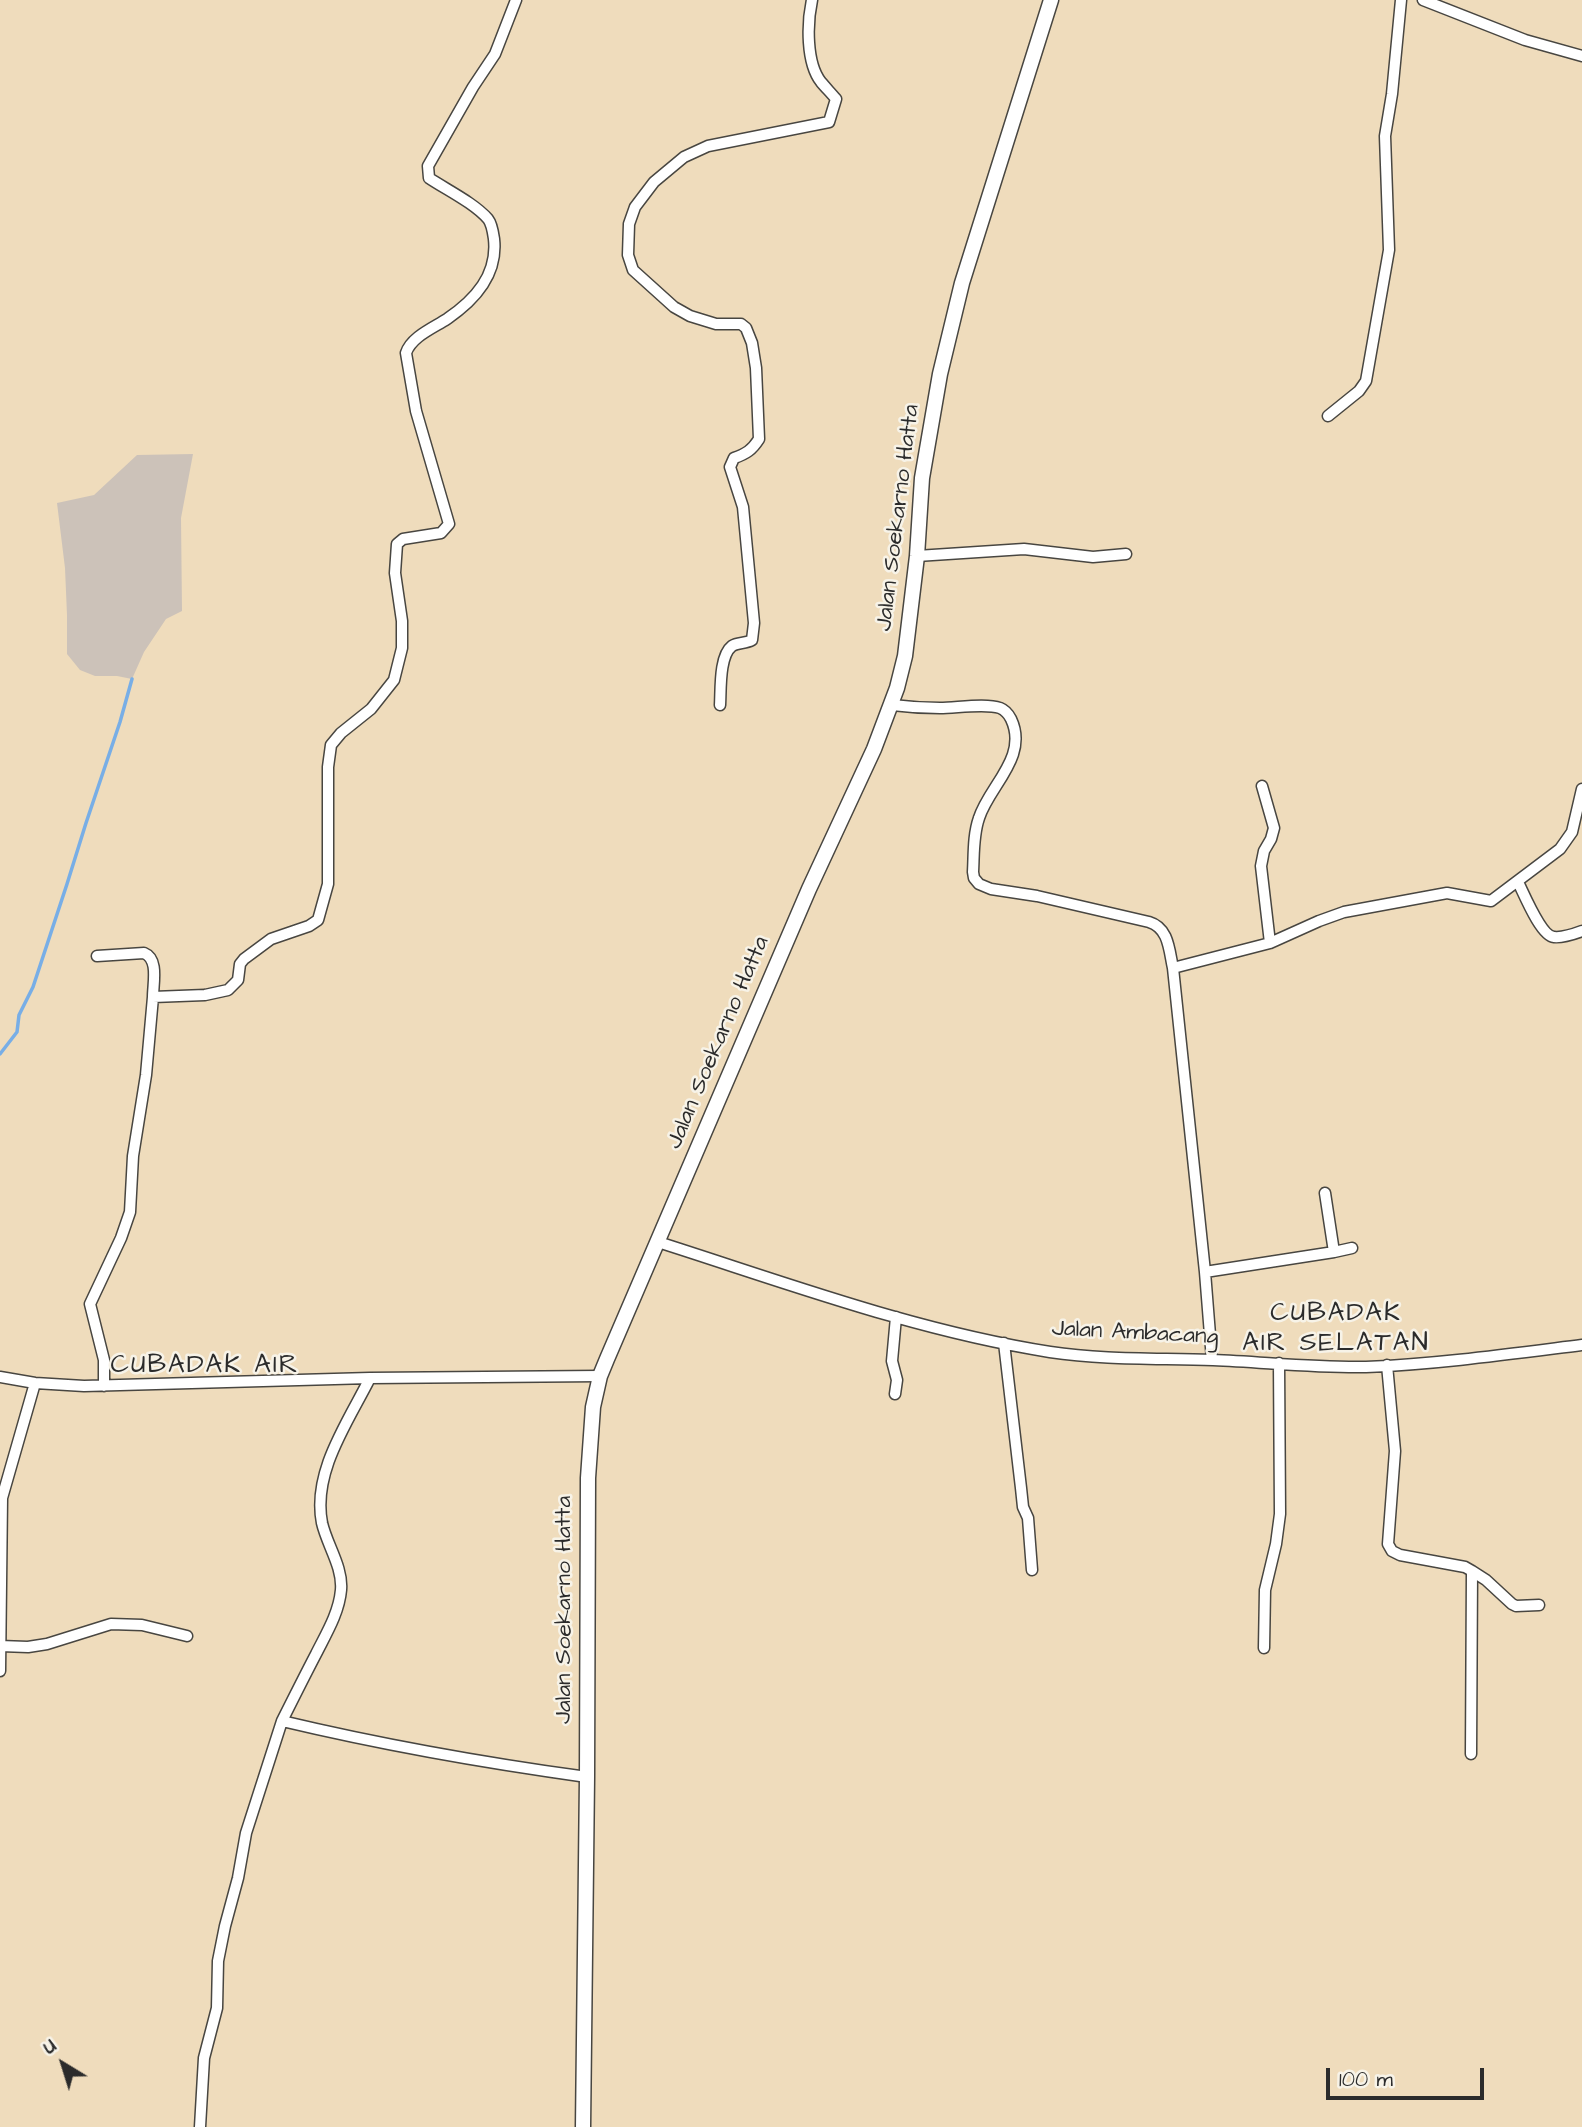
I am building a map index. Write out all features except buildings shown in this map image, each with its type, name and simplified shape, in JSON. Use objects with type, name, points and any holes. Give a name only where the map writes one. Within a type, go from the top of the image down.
[{"type":"street","points":[[153,997],[205,995],[228,990],[236,985],[240,964],[244,959],[271,939],[316,922],[324,906],[328,884],[328,767],[331,745],[383,696],[394,680],[399,665],[402,621],[395,548],[403,539],[442,533],[449,524],[416,411],[408,346],[474,298],[486,283],[493,266],[494,233],[490,221],[429,178],[428,166],[495,54],[516,0]]},
{"type":"street","points":[[720,705],[722,668],[726,652],[733,645],[752,640],[754,623],[743,507],[730,467],[734,458],[754,448],[759,439],[756,368],[752,343],[746,328],[741,324],[716,324],[690,316],[674,307],[633,270],[628,255],[629,224],[635,207],[653,182],[684,157],[708,146],[829,122],[836,99],[820,81],[812,65],[809,33],[812,0]]},
{"type":"street","name":"Jalan Soekarno Hatta","points":[[583,2127],[588,1478],[593,1407],[600,1376],[809,889],[892,705],[905,656],[917,556],[919,509],[940,374],[958,300],[1051,0]]},
{"type":"street","points":[[1328,416],[1366,382],[1381,300],[1389,250],[1385,136],[1401,0]]},
{"type":"street","points":[[1423,0],[1525,40],[1582,56]]},
{"type":"street","points":[[917,556],[1024,549],[1093,557],[1126,554]]},
{"type":"street","points":[[892,705],[938,708],[987,706],[1000,708],[1009,715],[1014,726],[1015,739],[1012,758],[979,818],[973,872],[979,884],[991,889],[1048,898],[1157,924],[1165,933],[1173,968],[1212,1360]]},
{"type":"street","points":[[1262,786],[1273,828],[1271,839],[1261,859],[1270,943]]},
{"type":"street","points":[[1173,968],[1270,943],[1331,916],[1433,894],[1447,893],[1491,901],[1551,857],[1567,840],[1572,832],[1582,789]]},
{"type":"street","points":[[1518,882],[1542,929],[1548,935],[1554,937],[1582,931]]},
{"type":"street","points":[[97,956],[144,953],[150,956],[153,962],[153,997],[146,1075],[133,1156],[130,1212],[121,1238],[90,1304],[104,1360],[104,1386]]},
{"type":"street","points":[[1325,1193],[1334,1252]]},
{"type":"street","name":"Jalan Ambacang","points":[[658,1242],[925,1325],[1048,1352],[1098,1358],[1212,1360],[1304,1366],[1387,1365],[1582,1345]]},
{"type":"street","points":[[1205,1272],[1352,1248]]},
{"type":"street","points":[[895,1394],[897,1380],[892,1361],[896,1317]]},
{"type":"street","points":[[1004,1343],[1023,1507],[1028,1518],[1031,1570]]},
{"type":"street","points":[[1264,1648],[1265,1590],[1280,1514],[1279,1363]]},
{"type":"street","points":[[1387,1365],[1395,1451],[1389,1548],[1400,1555],[1465,1567],[1486,1580],[1512,1604],[1539,1605]]},
{"type":"street","points":[[0,1377],[84,1387],[370,1378],[600,1376]]},
{"type":"street","points":[[200,2127],[204,2059],[217,2008],[218,1961],[246,1833],[282,1721],[339,1602],[341,1580],[320,1511],[322,1484],[329,1460],[370,1378]]},
{"type":"street","points":[[0,1671],[2,1498],[35,1383]]},
{"type":"street","points":[[1471,1754],[1472,1571]]},
{"type":"street","points":[[1,1646],[28,1647],[47,1644],[111,1624],[142,1625],[187,1636]]},
{"type":"street","points":[[282,1721],[359,1739],[587,1777]]},
{"type":"shaded area","points":[[193,454],[181,518],[182,611],[166,619],[144,652],[132,679],[95,676],[80,670],[67,654],[65,568],[57,503],[94,495],[137,455]]},
{"type":"waterway","points":[[0,1054],[17,1032],[19,1015],[33,987],[132,679]]},
{"type":"district","name":"CUBADAK AIR SELATAN","points":[[1336,1330]]},
{"type":"district","name":"CUBADAK AIR","points":[[205,1367]]}]
